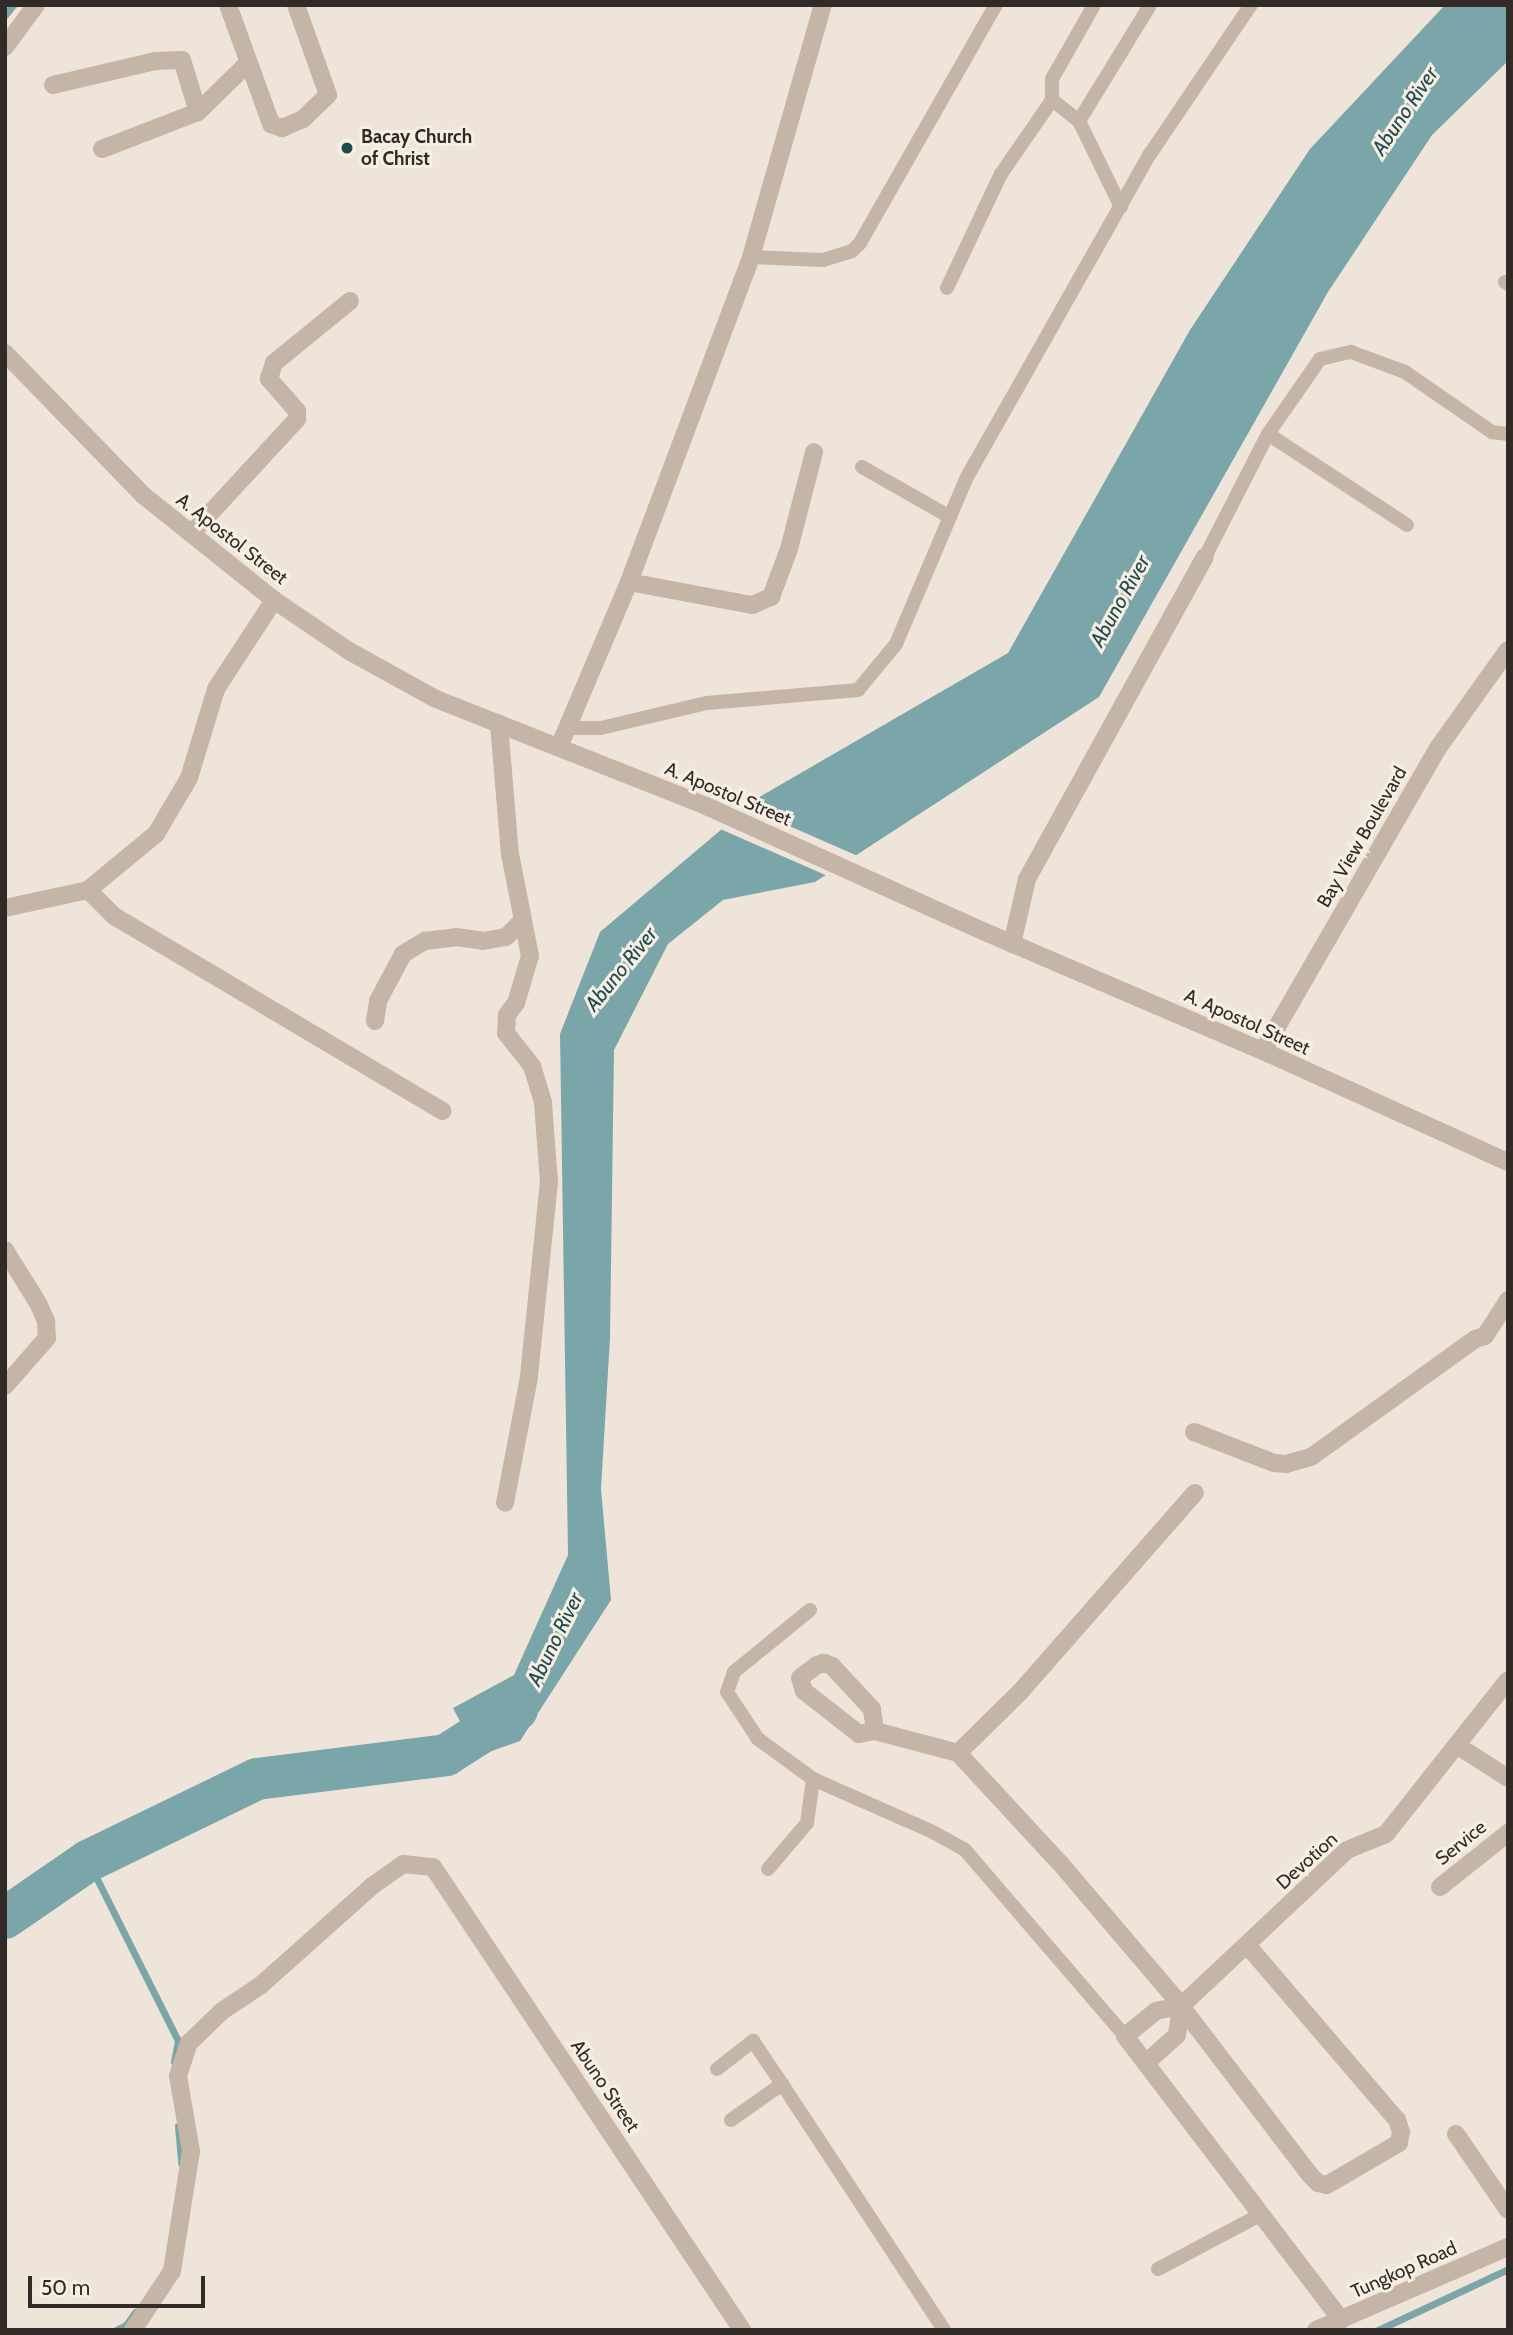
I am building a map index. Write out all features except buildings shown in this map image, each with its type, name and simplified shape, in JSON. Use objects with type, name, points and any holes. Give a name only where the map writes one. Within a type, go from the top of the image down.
[{"type":"street","points":[[5,47],[36,5]]},
{"type":"street","points":[[228,5],[271,124],[282,128],[303,119],[327,97],[296,5]]},
{"type":"street","points":[[559,747],[629,582],[751,257],[823,5]]},
{"type":"street","points":[[53,85],[155,61],[182,60],[198,112]]},
{"type":"street","points":[[102,149],[198,112],[248,63]]},
{"type":"street","points":[[191,534],[297,419],[297,411],[269,379],[274,363],[350,301]]},
{"type":"street","name":"A. Apostol Street","points":[[5,353],[143,495],[191,534],[274,600],[349,650],[436,699],[706,806],[1508,1162]]},
{"type":"street","points":[[629,582],[752,605],[771,597],[789,549],[814,452]]},
{"type":"street","points":[[1012,944],[1027,879],[1205,556]]},
{"type":"street","points":[[5,908],[88,890],[156,834],[189,778],[216,689],[274,600]]},
{"type":"street","name":"Bay View Boulevard","points":[[1263,1051],[1438,748],[1508,650]]},
{"type":"street","points":[[499,724],[510,854],[521,922],[530,956],[516,1003],[507,1015],[506,1033],[532,1066],[543,1103],[549,1182],[529,1377],[505,1503]]},
{"type":"street","points":[[88,890],[114,915],[443,1111]]},
{"type":"street","points":[[375,1021],[378,1001],[403,954],[425,941],[456,937],[483,941],[506,937],[521,922]]},
{"type":"street","points":[[5,1250],[38,1303],[46,1321],[47,1338],[5,1386]]},
{"type":"street","points":[[1194,1432],[1274,1463],[1286,1464],[1311,1457],[1475,1339],[1485,1336],[1508,1300]]},
{"type":"street","points":[[958,1753],[1020,1692],[1195,1493]]},
{"type":"street","name":"Devotion","points":[[1125,2036],[1156,2011],[1181,2006],[1348,1850],[1386,1834],[1507,1682]]},
{"type":"street","points":[[875,1731],[958,1753],[1060,1863],[1181,2006],[1318,2183],[1327,2185],[1399,2143],[1401,2133],[1397,2120],[1247,1945]]},
{"type":"street","points":[[1458,1746],[1508,1778]]},
{"type":"street","name":"Service","points":[[1440,1887],[1508,1833]]},
{"type":"street","name":"Abuno Street","points":[[133,2330],[172,2271],[191,2151],[178,2076],[189,2043],[222,2011],[261,1985],[372,1886],[404,1864],[433,1867],[742,2330]]},
{"type":"street","points":[[1147,2062],[1177,2035],[1181,2006]]},
{"type":"street","points":[[1125,2036],[1341,2320]]},
{"type":"street","points":[[1456,2134],[1508,2210]]},
{"type":"street","name":"Tungkop Road","points":[[1317,2330],[1508,2247]]},
{"type":"lane","points":[[751,257],[823,260],[852,251],[860,243],[996,5]]},
{"type":"lane","points":[[947,288],[1001,174],[1052,100],[1052,79],[1094,5]]},
{"type":"lane","points":[[1079,121],[1150,5]]},
{"type":"lane","points":[[567,728],[601,728],[708,703],[858,690],[896,644],[967,477],[1150,154],[1251,5]]},
{"type":"lane","points":[[1052,100],[1079,121],[1121,206]]},
{"type":"lane","points":[[1205,556],[1268,433],[1320,359],[1351,352],[1405,372],[1492,432],[1508,434]]},
{"type":"lane","points":[[1268,433],[1407,525]]},
{"type":"lane","points":[[862,467],[950,517]]},
{"type":"lane","points":[[810,1610],[734,1672],[727,1692],[758,1739],[813,1779],[931,1831],[965,1850],[1125,2036]]},
{"type":"lane","points":[[768,1869],[807,1823],[813,1779]]},
{"type":"lane","points":[[717,2069],[753,2041],[944,2330]]},
{"type":"lane","points":[[731,2120],[782,2084]]},
{"type":"lane","points":[[1158,2269],[1262,2214]]},
{"type":"water","points":[[1445,5],[1508,5],[1508,61],[1432,135],[1328,292],[1099,697],[815,882],[723,900],[668,944],[614,1050],[610,1338],[601,1489],[611,1600],[520,1741],[478,1756],[453,1708],[514,1675],[568,1555],[560,1034],[600,932],[761,796],[1008,653],[1190,330],[1310,149]]},
{"type":"pier","points":[[744,806],[860,857],[830,877],[718,828]]},
{"type":"waterway","points":[[5,15],[13,5]]},
{"type":"waterway","name":"Abuno River","points":[[5,1918],[88,1861],[257,1779],[446,1755],[517,1710]]},
{"type":"waterway","points":[[88,1861],[178,2041],[174,2062]]},
{"type":"waterway","points":[[178,2126],[181,2163]]},
{"type":"waterway","points":[[1378,2330],[1508,2269]]},
{"type":"waterway","points":[[116,2330],[126,2325],[135,2312]]},
{"type":"place","name":"Bacay Church of Christ","points":[[347,148]]}]
